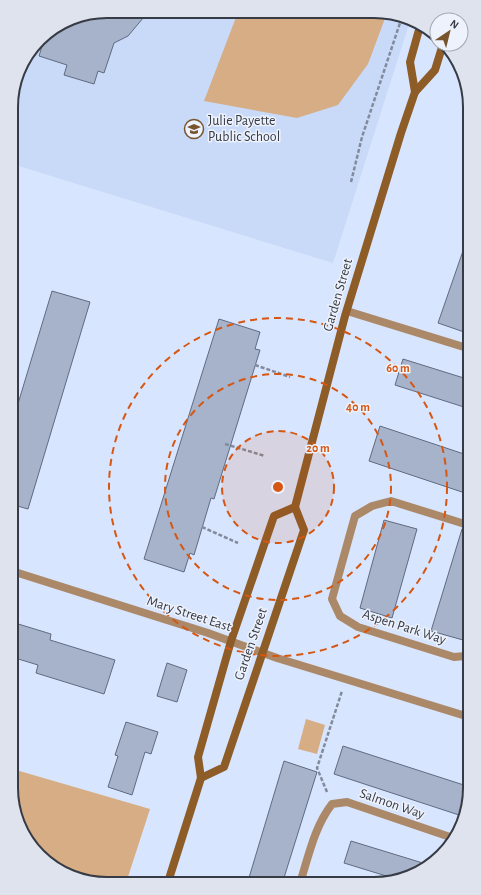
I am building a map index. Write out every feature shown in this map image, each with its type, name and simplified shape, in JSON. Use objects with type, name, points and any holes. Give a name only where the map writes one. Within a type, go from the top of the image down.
[{"type":"street","name":"Garden Street","points":[[201,778],[224,767],[304,530],[295,507],[346,311],[414,92],[410,62],[419,30]]},
{"type":"street","name":"Garden Street","points":[[414,92],[435,70],[441,52]]},
{"type":"street","points":[[346,311],[463,347]]},
{"type":"street","name":"Aspen Park Way","points":[[463,523],[390,501],[372,506],[355,516],[332,599],[340,616],[358,627],[454,657],[463,656]]},
{"type":"street","name":"Garden Street","points":[[170,877],[201,778],[198,757],[231,641],[274,516],[295,507]]},
{"type":"street","name":"Mary Street East","points":[[18,573],[345,679],[463,715]]},
{"type":"street","name":"Salmon Way","points":[[332,804],[346,802],[448,836]]},
{"type":"street","points":[[302,877],[317,828],[324,814],[332,804]]},
{"type":"path","points":[[351,182],[362,137],[400,22]]},
{"type":"path","points":[[255,365],[290,377]]},
{"type":"path","points":[[226,444],[265,456]]},
{"type":"path","points":[[202,528],[238,542]]},
{"type":"path","points":[[332,804],[317,768],[345,679]]},
{"type":"shaded area","points":[[236,18],[385,19],[368,64],[338,105],[297,118],[204,101]]},
{"type":"shaded area","name":"Julie Payette Public School","points":[[374,18],[391,20],[409,25],[333,263],[18,166],[19,95],[23,78],[30,62],[48,40],[62,30],[84,21],[95,19]]},
{"type":"shaded area","points":[[306,719],[325,725],[317,754],[298,749]]},
{"type":"shaded area","points":[[18,771],[150,809],[128,877],[107,877],[84,874],[68,868],[48,855],[33,837],[27,827],[20,805]]},
{"type":"building","points":[[107,18],[143,18],[128,36],[114,43],[104,73],[98,71],[94,84],[64,75],[67,65],[39,56],[42,46],[48,40],[62,30],[78,23]]},
{"type":"building","points":[[463,251],[463,332],[438,323]]},
{"type":"building","points":[[52,291],[90,302],[28,509],[18,506],[18,404]]},
{"type":"building","points":[[219,319],[260,332],[255,349],[260,350],[214,499],[211,498],[194,555],[190,553],[184,572],[144,559]]},
{"type":"building","points":[[403,359],[463,378],[463,407],[395,385]]},
{"type":"building","points":[[380,426],[463,454],[463,492],[369,461]]},
{"type":"building","points":[[384,520],[417,529],[392,618],[360,608]]},
{"type":"building","points":[[462,529],[463,529],[463,640],[431,631]]},
{"type":"building","points":[[18,624],[51,634],[50,640],[115,660],[104,694],[36,673],[38,665],[18,659]]},
{"type":"building","points":[[167,663],[187,670],[177,702],[157,696]]},
{"type":"building","points":[[126,722],[158,732],[151,754],[145,752],[132,795],[108,787],[118,756],[115,755]]},
{"type":"building","points":[[343,746],[463,785],[463,794],[459,815],[334,774]]},
{"type":"building","points":[[284,761],[317,772],[284,877],[249,877]]},
{"type":"building","points":[[351,841],[422,863],[403,872],[386,876],[344,863]]},
{"type":"place","name":"Julie Payette Public School","points":[[194,129]]}]
